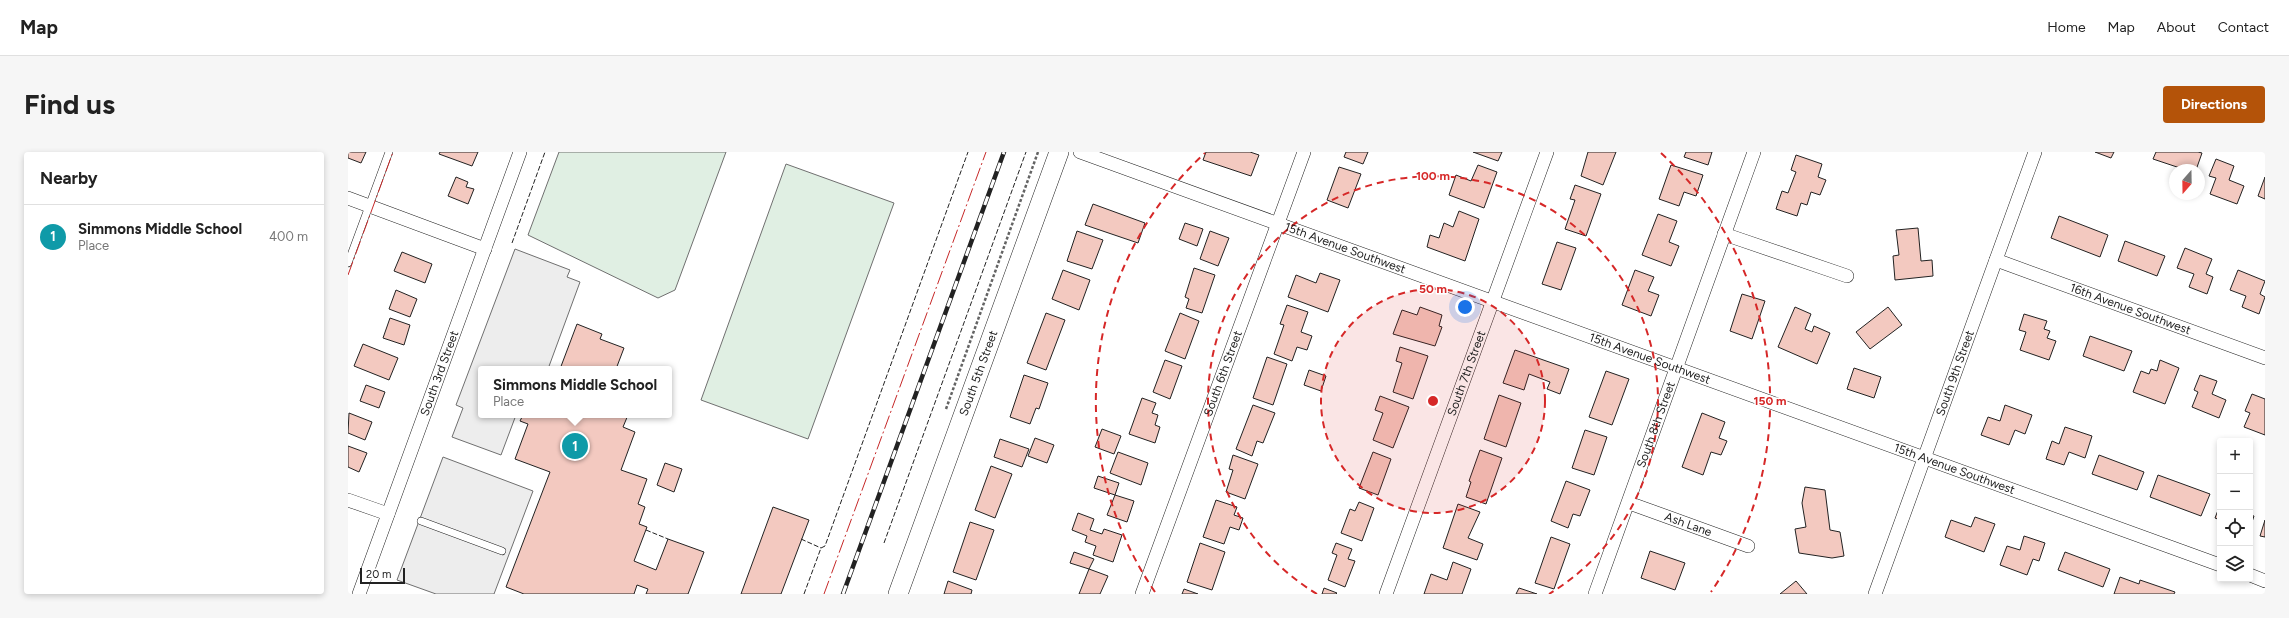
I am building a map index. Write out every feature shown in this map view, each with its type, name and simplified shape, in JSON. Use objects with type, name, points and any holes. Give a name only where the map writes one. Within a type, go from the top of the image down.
[{"type":"main road","name":"South 5th Street","points":[[898,594],[1059,152]]},
{"type":"street","name":"South 3rd Street","points":[[359,594],[520,152]]},
{"type":"street","name":"15th Avenue Southwest","points":[[1080,152],[2217,564]]},
{"type":"street","name":"South 6th Street","points":[[1142,594],[1304,152]]},
{"type":"street","name":"South 7th Street","points":[[1386,594],[1547,152]]},
{"type":"street","name":"South 8th Street","points":[[1596,594],[1754,152]]},
{"type":"street","name":"South 9th Street","points":[[1875,594],[2035,152]]},
{"type":"street","points":[[348,198],[485,249]]},
{"type":"street","points":[[1724,234],[1846,276]]},
{"type":"street","name":"16th Avenue Southwest","points":[[1996,260],[2265,358]]},
{"type":"street","points":[[348,500],[388,514]]},
{"type":"street","name":"Ash Lane","points":[[1629,503],[1748,546]]},
{"type":"street","points":[[2253,576],[2265,581]]},
{"type":"lane","points":[[348,263],[389,152]]},
{"type":"lane","points":[[421,521],[502,551]]},
{"type":"path","points":[[944,413],[1038,152]]},
{"type":"green space","points":[[559,152],[726,152],[675,290],[658,298],[528,235]]},
{"type":"green space","points":[[786,164],[894,203],[808,439],[701,400]]},
{"type":"shaded area","points":[[515,249],[570,270],[567,277],[580,282],[549,366],[478,366],[478,418],[515,418],[501,455],[452,437],[463,408],[456,405]]},
{"type":"shaded area","points":[[443,457],[533,491],[494,594],[436,594],[397,580]]},
{"type":"building","points":[[348,152],[366,152],[361,163],[348,158]]},
{"type":"building","points":[[440,152],[478,152],[472,166],[439,154]]},
{"type":"building","points":[[1206,152],[1250,152],[1259,155],[1251,176],[1203,160]]},
{"type":"building","points":[[1346,152],[1368,152],[1363,164],[1344,157]]},
{"type":"building","points":[[1473,152],[1502,152],[1498,161]]},
{"type":"building","points":[[1588,152],[1616,152],[1603,185],[1581,176]]},
{"type":"building","points":[[1686,152],[1712,152],[1708,165],[1684,157]]},
{"type":"building","points":[[2095,152],[2114,152],[2111,158]]},
{"type":"building","points":[[2156,152],[2202,153],[2198,164],[2169,164],[2153,159]]},
{"type":"building","points":[[1796,155],[1822,164],[1818,177],[1826,180],[1820,195],[1811,192],[1807,205],[1801,203],[1797,216],[1776,209],[1782,191],[1788,193],[1796,172],[1791,170]]},
{"type":"building","points":[[2216,159],[2234,166],[2229,180],[2244,186],[2237,204],[2210,194],[2216,178],[2209,176]]},
{"type":"building","points":[[1478,165],[1497,172],[1484,208],[1449,195],[1456,175],[1471,181]]},
{"type":"building","points":[[1671,165],[1703,175],[1696,196],[1684,192],[1679,206],[1659,199]]},
{"type":"building","points":[[1339,167],[1361,174],[1348,208],[1327,200]]},
{"type":"building","points":[[456,177],[468,182],[466,187],[474,189],[468,204],[448,196]]},
{"type":"building","points":[[2265,177],[2265,199],[2258,196]]},
{"type":"building","points":[[1575,185],[1601,194],[1586,236],[1565,229],[1575,200],[1570,199]]},
{"type":"building","points":[[1093,204],[1145,223],[1138,243],[1085,225]]},
{"type":"building","points":[[1459,211],[1479,219],[1465,261],[1427,247],[1430,235],[1439,238],[1444,223],[1453,227]]},
{"type":"building","points":[[1658,214],[1677,221],[1669,242],[1679,246],[1671,266],[1642,255]]},
{"type":"building","points":[[2059,216],[2108,235],[2100,257],[2051,238]]},
{"type":"building","points":[[1185,223],[1203,229],[1197,246],[1179,239]]},
{"type":"building","points":[[1918,228],[1921,261],[1932,260],[1933,276],[1895,280],[1893,256],[1899,255],[1896,230]]},
{"type":"building","points":[[1077,231],[1103,240],[1092,269],[1067,261]]},
{"type":"building","points":[[1210,231],[1229,238],[1218,266],[1200,259]]},
{"type":"building","points":[[2125,241],[2165,256],[2157,276],[2118,261]]},
{"type":"building","points":[[1557,242],[1576,248],[1561,290],[1542,284]]},
{"type":"building","points":[[2185,248],[2212,259],[2206,274],[2213,277],[2207,294],[2189,287],[2194,274],[2177,268]]},
{"type":"building","points":[[402,252],[432,264],[425,283],[394,271]]},
{"type":"building","points":[[1194,268],[1215,275],[1202,313],[1186,308],[1189,299],[1185,297]]},
{"type":"building","points":[[1063,270],[1090,280],[1079,310],[1052,299]]},
{"type":"building","points":[[1635,270],[1654,277],[1648,291],[1659,295],[1651,316],[1622,305]]},
{"type":"building","points":[[2238,270],[2265,281],[2260,294],[2265,297],[2259,314],[2242,307],[2246,296],[2230,290]]},
{"type":"building","points":[[1320,273],[1340,280],[1328,312],[1288,297],[1296,275],[1316,283]]},
{"type":"building","points":[[396,290],[417,299],[410,317],[389,309]]},
{"type":"building","points":[[1742,294],[1765,301],[1752,339],[1730,331]]},
{"type":"building","points":[[1287,305],[1308,312],[1301,332],[1312,336],[1307,350],[1297,347],[1292,361],[1274,354],[1284,325],[1280,324]]},
{"type":"building","points":[[1420,307],[1442,315],[1439,326],[1442,327],[1435,346],[1393,334],[1402,310],[1417,315]]},
{"type":"building","points":[[1795,307],[1811,314],[1805,329],[1812,332],[1814,326],[1830,333],[1817,364],[1778,347]]},
{"type":"building","points":[[1888,307],[1902,325],[1870,349],[1856,332]]},
{"type":"building","points":[[1046,313],[1065,320],[1046,370],[1027,363]]},
{"type":"building","points":[[1180,313],[1199,321],[1185,359],[1165,351]]},
{"type":"building","points":[[2024,314],[2047,321],[2044,329],[2050,331],[2047,338],[2056,341],[2049,360],[2020,350],[2026,332],[2019,330]]},
{"type":"building","points":[[390,318],[410,325],[404,345],[383,338]]},
{"type":"building","points":[[577,324],[602,334],[600,339],[624,348],[617,366],[561,366]]},
{"type":"building","points":[[2090,336],[2132,351],[2124,371],[2083,356]]},
{"type":"building","points":[[363,344],[398,358],[389,380],[354,366]]},
{"type":"building","points":[[1400,347],[1428,356],[1413,399],[1393,392],[1402,363],[1396,361]]},
{"type":"building","points":[[1515,350],[1569,369],[1560,394],[1547,389],[1550,382],[1529,374],[1524,390],[1503,383]]},
{"type":"building","points":[[1267,357],[1287,364],[1273,405],[1253,398]]},
{"type":"building","points":[[1165,360],[1182,366],[1170,399],[1153,392]]},
{"type":"building","points":[[2160,360],[2179,368],[2165,404],[2133,392],[2141,371],[2149,374],[2151,369],[2157,371]]},
{"type":"building","points":[[1854,368],[1881,377],[1874,398],[1847,389]]},
{"type":"building","points":[[1309,370],[1326,376],[1321,391],[1304,385]]},
{"type":"building","points":[[1606,371],[1629,379],[1612,425],[1589,417]]},
{"type":"building","points":[[1024,375],[1048,383],[1039,409],[1036,408],[1030,424],[1010,417]]},
{"type":"building","points":[[2200,375],[2217,381],[2212,394],[2226,400],[2219,418],[2192,407],[2198,392],[2194,390]]},
{"type":"building","points":[[366,385],[385,392],[379,408],[360,401]]},
{"type":"building","points":[[2252,394],[2265,399],[2265,435],[2244,427],[2250,413],[2245,411]]},
{"type":"building","points":[[1499,395],[1521,403],[1506,447],[1484,439]]},
{"type":"building","points":[[1380,396],[1409,407],[1393,448],[1373,440],[1383,413],[1375,410]]},
{"type":"building","points":[[1142,398],[1156,403],[1152,413],[1158,415],[1155,425],[1160,427],[1155,443],[1129,434]]},
{"type":"building","points":[[1253,405],[1275,413],[1263,443],[1257,441],[1252,456],[1236,449]]},
{"type":"building","points":[[2005,405],[2032,415],[2025,434],[2015,430],[2009,445],[1981,435],[1988,417],[2000,421]]},
{"type":"building","points":[[349,413],[372,422],[365,440],[348,433]]},
{"type":"building","points":[[1702,413],[1725,422],[1719,438],[1727,441],[1721,455],[1711,452],[1703,475],[1682,467]]},
{"type":"building","points":[[522,418],[627,418],[623,427],[635,432],[621,470],[647,479],[638,504],[645,507],[639,524],[647,527],[634,561],[656,570],[668,539],[704,552],[688,594],[646,594],[648,589],[637,585],[634,594],[524,594],[506,587],[550,472],[515,459],[528,424],[520,421]]},
{"type":"building","points":[[2065,427],[2092,436],[2085,458],[2069,452],[2064,465],[2046,459],[2052,441],[2059,444]]},
{"type":"building","points":[[1102,429],[1121,436],[1114,454],[1095,447]]},
{"type":"building","points":[[1585,430],[1607,437],[1594,475],[1572,468]]},
{"type":"building","points":[[1035,438],[1054,445],[1047,463],[1028,456]]},
{"type":"building","points":[[1000,439],[1029,449],[1022,467],[994,457]]},
{"type":"building","points":[[348,446],[367,453],[359,472],[348,467]]},
{"type":"building","points":[[1480,450],[1502,458],[1486,504],[1466,497],[1471,482],[1469,481]]},
{"type":"building","points":[[1118,452],[1148,463],[1141,485],[1110,473]]},
{"type":"building","points":[[1373,452],[1391,459],[1378,495],[1359,488]]},
{"type":"building","points":[[1233,455],[1258,464],[1245,499],[1226,492],[1233,470],[1229,469]]},
{"type":"building","points":[[2099,455],[2144,472],[2137,490],[2092,474]]},
{"type":"building","points":[[665,463],[682,469],[674,492],[657,485]]},
{"type":"building","points":[[991,466],[1012,474],[995,518],[975,510]]},
{"type":"building","points":[[2158,475],[2210,494],[2201,516],[2150,497]]},
{"type":"building","points":[[1098,476],[1119,483],[1115,495],[1094,488]]},
{"type":"building","points":[[1566,481],[1590,490],[1580,516],[1573,514],[1568,528],[1551,521]]},
{"type":"building","points":[[1805,487],[1825,490],[1830,530],[1840,532],[1844,556],[1832,558],[1799,553],[1795,529],[1806,527],[1802,503]]},
{"type":"building","points":[[1115,495],[1134,501],[1127,522],[1107,515]]},
{"type":"building","points":[[1216,500],[1237,507],[1234,515],[1243,518],[1239,530],[1230,527],[1224,544],[1203,537]]},
{"type":"building","points":[[1359,502],[1374,508],[1362,541],[1341,533],[1350,509],[1355,511]]},
{"type":"building","points":[[1458,504],[1480,512],[1468,538],[1483,544],[1477,560],[1443,548]]},
{"type":"building","points":[[773,507],[809,520],[781,594],[741,594]]},
{"type":"building","points":[[1078,513],[1094,519],[1090,530],[1102,534],[1104,529],[1122,535],[1113,562],[1093,555],[1096,546],[1085,542],[1087,536],[1072,530]]},
{"type":"building","points":[[1975,517],[1995,524],[1984,552],[1945,537],[1951,520],[1971,527]]},
{"type":"building","points":[[2265,520],[2265,537],[2260,536]]},
{"type":"building","points":[[970,522],[994,530],[976,580],[953,572]]},
{"type":"building","points":[[2024,536],[2045,543],[2039,561],[2033,559],[2027,575],[2000,565],[2007,546],[2020,550]]},
{"type":"building","points":[[1551,537],[1570,544],[1554,589],[1535,583]]},
{"type":"building","points":[[1200,543],[1225,552],[1212,590],[1187,582]]},
{"type":"building","points":[[1336,543],[1352,549],[1348,559],[1355,561],[1345,587],[1328,580],[1337,555],[1332,553]]},
{"type":"building","points":[[1650,551],[1685,563],[1675,590],[1641,578]]},
{"type":"building","points":[[1074,552],[1094,559],[1089,569],[1070,563]]},
{"type":"building","points":[[2065,552],[2110,569],[2103,587],[2058,570]]},
{"type":"building","points":[[1453,562],[1471,569],[1462,594],[1424,594],[1431,574],[1447,580]]},
{"type":"building","points":[[1089,569],[1108,576],[1100,594],[1079,594]]},
{"type":"building","points":[[2120,577],[2139,584],[2140,580],[2175,592],[2174,594],[2114,594]]},
{"type":"building","points":[[948,581],[972,590],[971,594],[944,594]]},
{"type":"building","points":[[1796,581],[1807,594],[1780,594]]},
{"type":"building","points":[[1324,588],[1337,593],[1322,594]]},
{"type":"building","points":[[1519,588],[1537,594],[1516,594]]},
{"type":"building","points":[[1184,589],[1198,594],[1182,594]]},
{"type":"railway","points":[[843,594],[1004,152]]},
{"type":"fence","points":[[512,243],[545,152]]},
{"type":"fence","points":[[804,594],[821,548],[825,546],[968,152]]},
{"type":"fence","points":[[884,543],[1026,152]]},
{"type":"fence","points":[[646,530],[668,539]]},
{"type":"fence","points":[[801,539],[821,548]]},
{"type":"power","points":[[348,275],[393,152]]},
{"type":"power","points":[[824,594],[986,152]]},
{"type":"place","name":"Simmons Middle School","points":[[575,446]]}]
